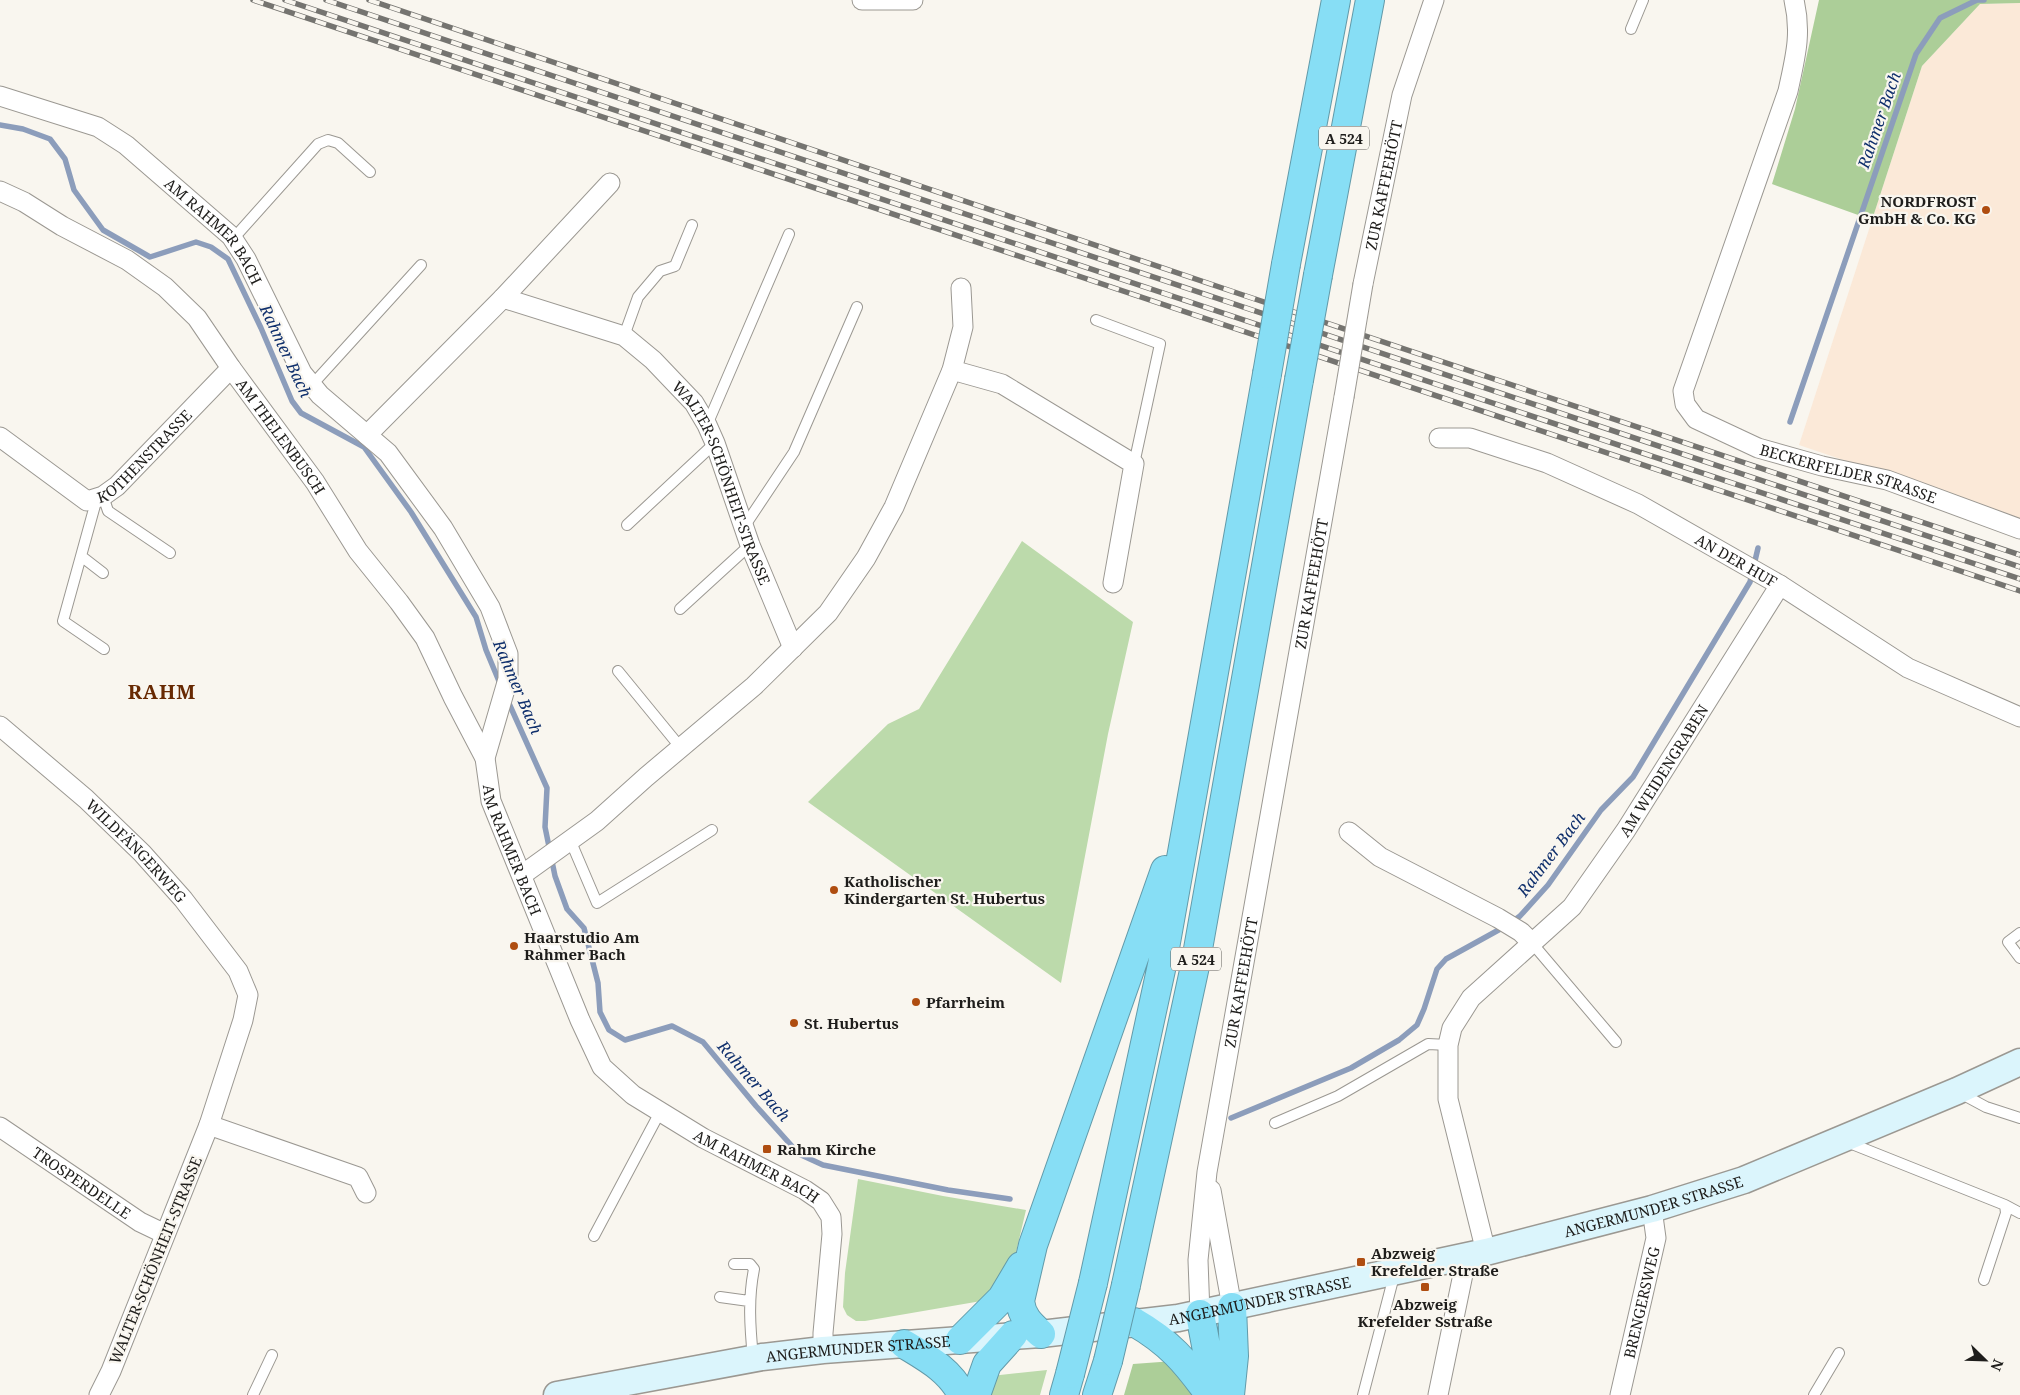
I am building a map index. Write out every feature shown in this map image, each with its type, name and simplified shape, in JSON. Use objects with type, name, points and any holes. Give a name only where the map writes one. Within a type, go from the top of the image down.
[{"type":"highway","name":"A 524","points":[[1067,1384],[1093,1283],[1162,965],[1286,264],[1336,0]]},
{"type":"highway","name":"A 524","points":[[1097,1395],[1108,1361],[1126,1285],[1195,966],[1318,275],[1370,0]]},
{"type":"highway","points":[[1041,1334],[1026,1320],[1020,1301],[1033,1245],[1108,1038],[1193,791]]},
{"type":"highway","points":[[960,1340],[1002,1298],[1033,1245]]},
{"type":"highway","points":[[1216,1395],[1234,1356],[1232,1308]]},
{"type":"highway","points":[[1200,1314],[1216,1395]]},
{"type":"highway","points":[[1134,1322],[1158,1336],[1176,1352],[1216,1395]]},
{"type":"highway","points":[[976,1395],[987,1364],[1013,1335]]},
{"type":"highway","points":[[904,1344],[940,1366],[956,1382],[962,1395]]},
{"type":"main road","name":"ANGERMUNDER STRASSE","points":[[557,1395],[753,1359],[823,1350],[1041,1334],[1200,1314],[1476,1254],[1652,1209],[1744,1180],[1957,1091],[2020,1062]]},
{"type":"street","points":[[862,0],[913,0]]},
{"type":"street","name":"ZUR KAFFEEHÖTT","points":[[1200,1314],[1198,1260],[1207,1172],[1344,397],[1362,284],[1402,95],[1434,0]]},
{"type":"street","name":"BECKERFELDER STRASSE","points":[[1794,0],[1799,21],[1796,54],[1788,91],[1683,391],[1685,404],[1696,419],[1758,448],[1822,466],[1887,480],[2020,529]]},
{"type":"street","name":"AM RAHMER BACH","points":[[0,96],[98,127],[134,151],[180,189],[233,239],[246,259],[302,373],[311,386],[345,418],[388,453],[438,520],[490,606],[508,654],[508,679],[486,758],[491,801],[528,871],[580,1020],[602,1067],[633,1095],[703,1138],[805,1190],[821,1201],[831,1217],[832,1234],[823,1350]]},
{"type":"street","points":[[367,435],[503,298],[610,183]]},
{"type":"street","name":"AM THELENBUSCH","points":[[0,191],[24,202],[62,226],[127,260],[165,287],[197,318],[231,368],[315,482],[358,551],[425,638],[453,697],[486,758]]},
{"type":"street","points":[[528,871],[597,822],[754,686],[828,613],[866,558],[894,507],[952,370],[963,327],[961,288]]},
{"type":"street","points":[[503,298],[624,336]]},
{"type":"street","name":"WALTER-SCHÖNHEIT-STRASSE","points":[[624,336],[675,382],[694,403],[707,425],[750,545],[793,648]]},
{"type":"street","name":"KOTHENSTRASSE","points":[[0,437],[87,501],[100,497],[117,486],[231,368]]},
{"type":"street","points":[[952,370],[1002,384],[1134,464],[1113,583]]},
{"type":"street","name":"AN DER HUF","points":[[1439,438],[1470,438],[1547,463],[1638,504],[1764,575],[1908,668],[2020,717]]},
{"type":"street","name":"AM WEIDENGRABEN","points":[[1476,1254],[1448,1099],[1448,1045],[1452,1028],[1471,998],[1526,938],[1572,907],[1626,830],[1780,585]]},
{"type":"street","name":"WILDFÄNGERWEG","points":[[0,726],[86,799],[142,853],[182,899],[238,971],[248,995]]},
{"type":"street","points":[[1350,832],[1380,857],[1498,918],[1526,938]]},
{"type":"street","name":"WALTER-SCHÖNHEIT-STRASSE","points":[[99,1395],[111,1371],[209,1124],[243,1020],[248,995]]},
{"type":"street","points":[[209,1124],[358,1177],[366,1192]]},
{"type":"street","name":"TROSPERDELLE","points":[[0,1127],[140,1222],[165,1234]]},
{"type":"street","name":"ZUR KAFFEEHÖTT","points":[[1207,1172],[1232,1308]]},
{"type":"street","name":"BRENGERSWEG","points":[[1620,1395],[1656,1238],[1652,1209]]},
{"type":"street","points":[[1438,1395],[1476,1254]]},
{"type":"lane","points":[[1632,29],[1644,0]]},
{"type":"lane","points":[[233,239],[318,144],[328,140],[338,143],[370,172]]},
{"type":"lane","points":[[624,336],[638,297],[660,271],[675,266],[692,225]]},
{"type":"lane","points":[[707,425],[789,234]]},
{"type":"lane","points":[[311,386],[421,265]]},
{"type":"lane","points":[[744,527],[794,452],[857,307]]},
{"type":"lane","points":[[1096,320],[1160,344],[1134,464]]},
{"type":"lane","points":[[627,525],[715,443]]},
{"type":"lane","points":[[100,497],[108,511],[170,553]]},
{"type":"lane","points":[[100,497],[63,621],[104,649]]},
{"type":"lane","points":[[680,609],[750,545]]},
{"type":"lane","points":[[81,556],[103,573]]},
{"type":"lane","points":[[618,671],[682,748]]},
{"type":"lane","points":[[566,845],[597,904],[712,830]]},
{"type":"lane","points":[[2020,934],[2008,942],[2020,958]]},
{"type":"lane","points":[[1526,938],[1616,1042]]},
{"type":"lane","points":[[1275,1123],[1338,1096],[1428,1044],[1448,1045]]},
{"type":"lane","points":[[1957,1091],[1986,1106],[2020,1118]]},
{"type":"lane","points":[[594,1236],[660,1112]]},
{"type":"lane","points":[[1841,1139],[2005,1204],[2020,1212]]},
{"type":"lane","points":[[1984,1280],[2006,1213],[2005,1204]]},
{"type":"lane","points":[[734,1264],[752,1265],[750,1301],[753,1359]]},
{"type":"lane","points":[[1363,1395],[1396,1272]]},
{"type":"lane","points":[[720,1297],[750,1301]]},
{"type":"lane","points":[[1814,1395],[1838,1353]]},
{"type":"lane","points":[[253,1395],[272,1355]]},
{"type":"shaded area","points":[[2020,3],[2020,520],[1799,445],[1922,66],[1980,4]]},
{"type":"green space","points":[[1819,0],[2020,0],[2020,3],[1980,4],[1922,66],[1872,220],[1772,184],[1795,109]]},
{"type":"green space","points":[[1022,541],[1133,622],[1108,734],[1061,983],[808,802],[888,724],[919,709]]},
{"type":"green space","points":[[858,1179],[1026,1210],[1013,1265],[987,1300],[856,1321],[847,1315],[843,1307],[845,1273]]},
{"type":"green space","points":[[1174,1361],[1192,1395],[1124,1395],[1133,1364]]},
{"type":"green space","points":[[1047,1370],[1040,1395],[987,1395],[991,1376]]},
{"type":"waterway","name":"Rahmer Bach","points":[[1790,422],[1916,54],[1940,18],[1977,0],[1984,0]]},
{"type":"waterway","name":"Rahmer Bach","points":[[0,125],[23,129],[50,139],[65,159],[74,190],[103,230],[150,257],[196,242],[211,247],[228,259],[261,328],[292,401],[301,413],[364,447],[411,512],[476,617],[486,650],[501,686]]},
{"type":"waterway","name":"Rahmer Bach","points":[[1512,922],[1520,916],[1548,885],[1601,810],[1633,777],[1750,582],[1758,548]]},
{"type":"waterway","name":"Rahmer Bach","points":[[507,699],[547,788],[545,827],[555,876],[567,909],[584,928],[598,983],[600,1012],[609,1030],[625,1040],[672,1026],[703,1042],[799,1154],[823,1165],[948,1190],[1010,1199]]},
{"type":"waterway","name":"Rahmer Bach","points":[[1231,1118],[1351,1068],[1399,1040],[1417,1025],[1437,969],[1446,959],[1504,927]]},
{"type":"railway","points":[[253,0],[2020,591]]},
{"type":"railway","points":[[285,0],[2020,579]]},
{"type":"railway","points":[[326,0],[2020,567]]},
{"type":"railway","points":[[369,0],[2020,555]]},
{"type":"place","name":"NORDFROST GmbH & Co. KG","points":[[1986,210]]},
{"type":"place","name":"Katholischer Kindergarten St. Hubertus","points":[[834,890]]},
{"type":"place","name":"Haarstudio Am Rahmer Bach","points":[[514,946]]},
{"type":"place","name":"Pfarrheim","points":[[916,1002]]},
{"type":"place","name":"St. Hubertus","points":[[794,1023]]},
{"type":"place","name":"Rahm Kirche","points":[[767,1149]]},
{"type":"place","name":"Abzweig Krefelder Straße","points":[[1361,1262]]},
{"type":"place","name":"Abzweig Krefelder Sstraße","points":[[1425,1287]]},
{"type":"district","name":"RAHM","points":[[162,691]]}]
